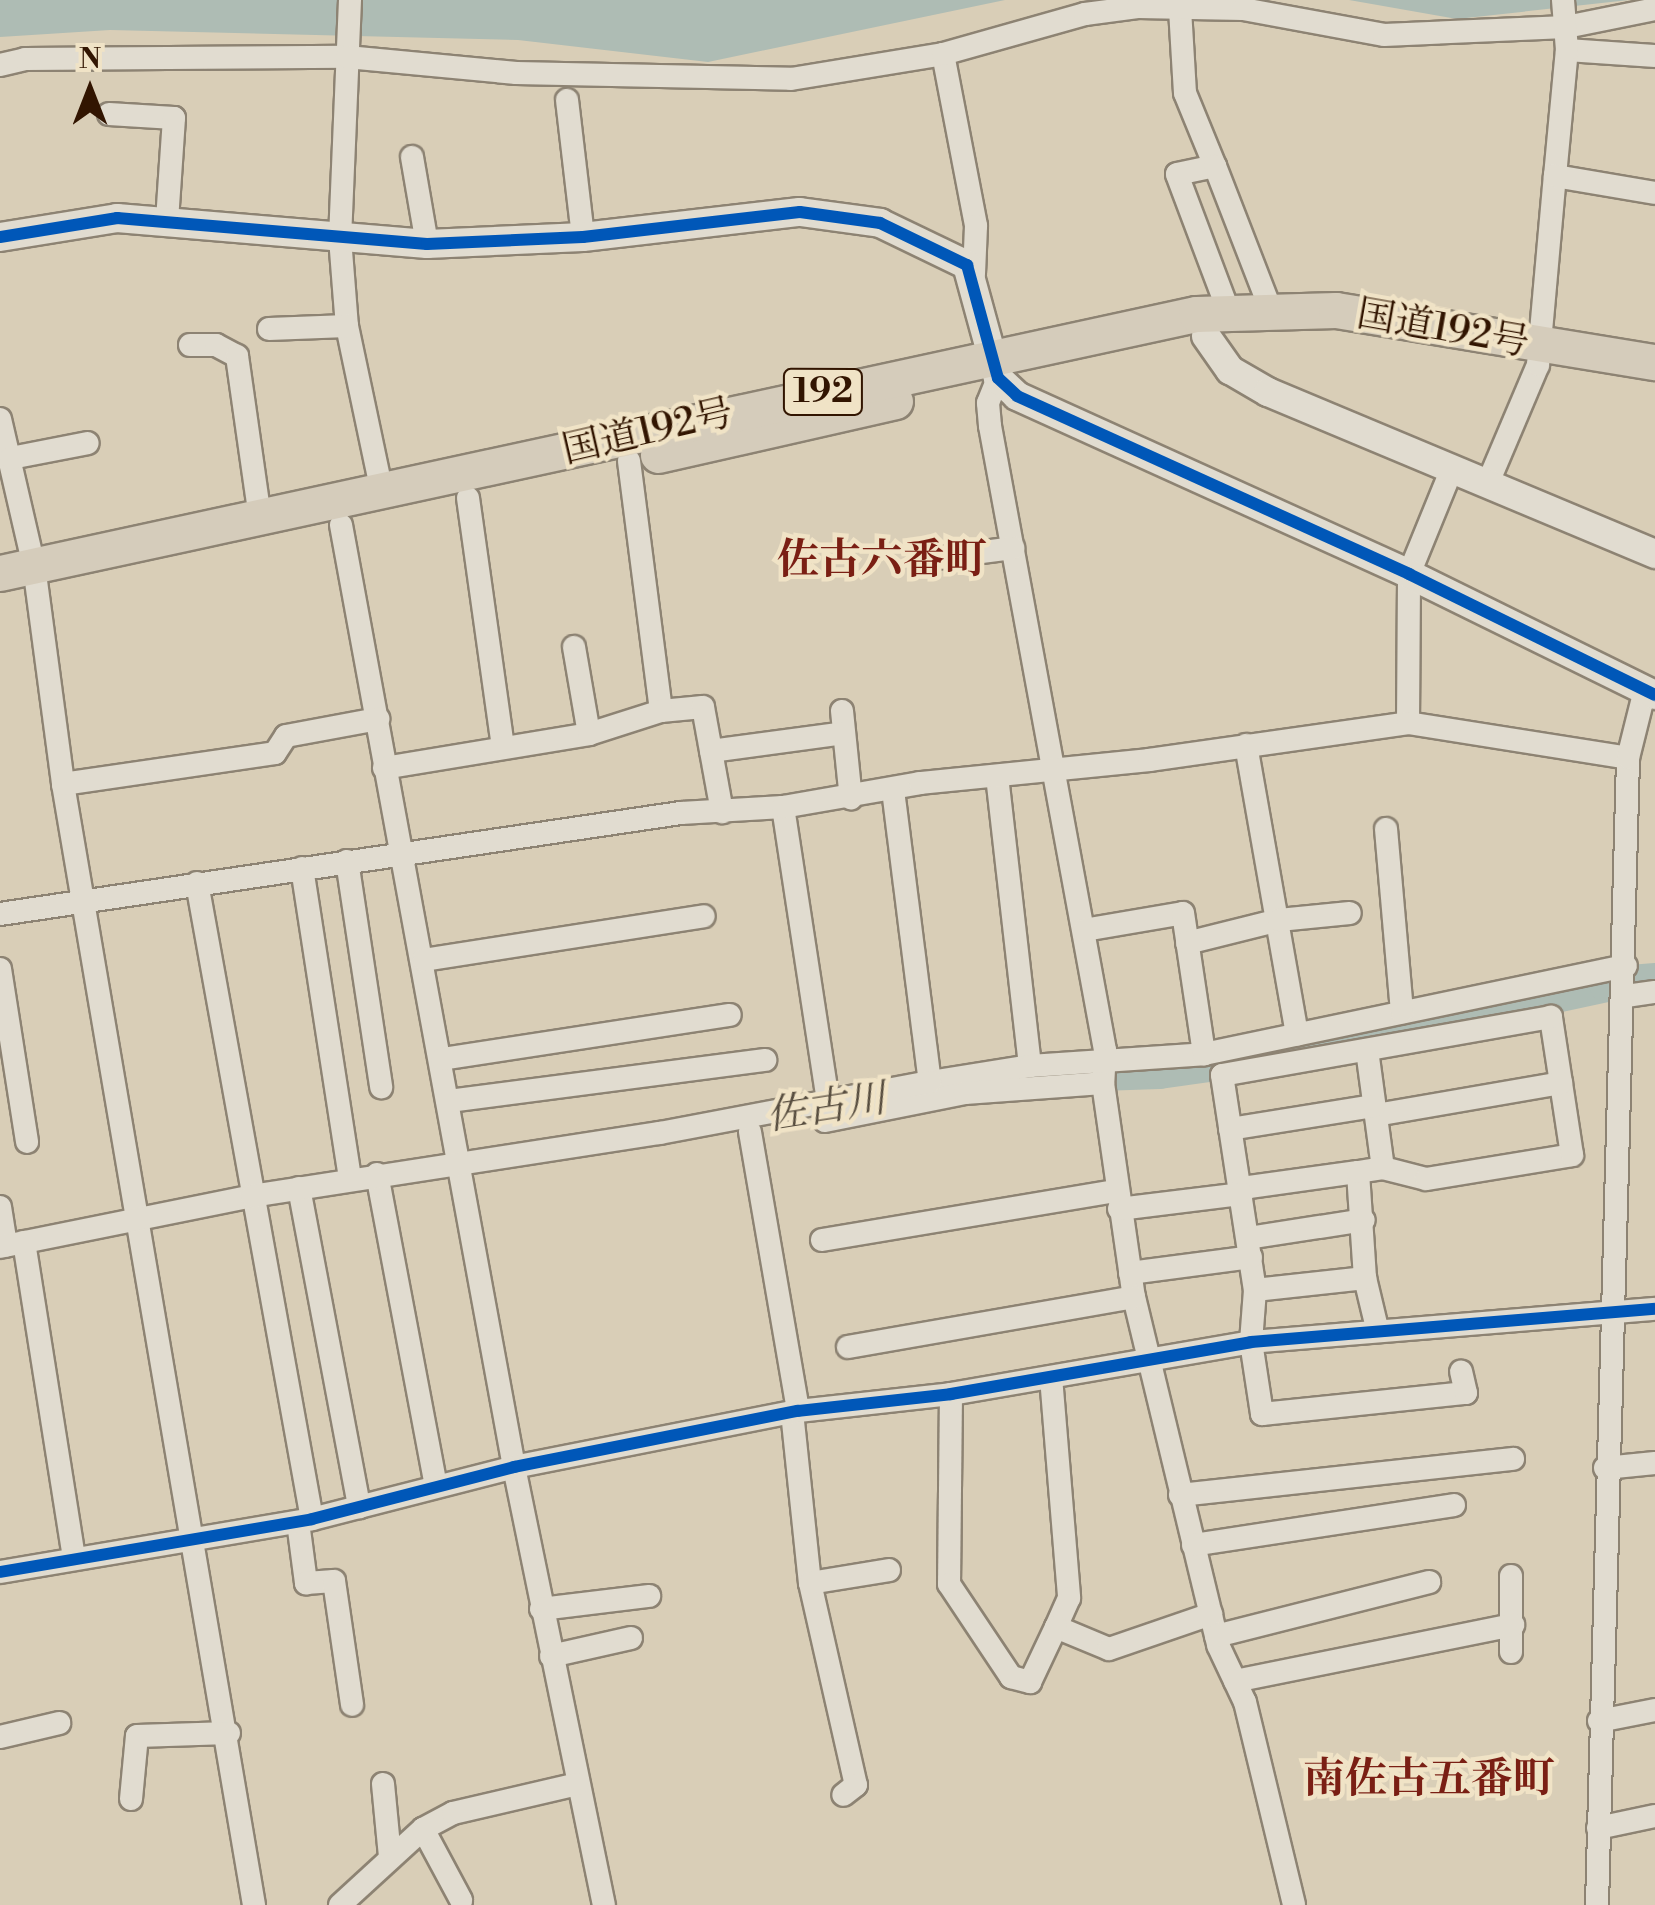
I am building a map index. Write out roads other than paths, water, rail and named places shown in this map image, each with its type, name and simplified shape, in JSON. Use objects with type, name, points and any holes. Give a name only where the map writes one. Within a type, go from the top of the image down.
[{"type":"highway","name":"国道192号","points":[[0,596],[23,576],[260,518],[1217,323],[1270,308],[1336,310],[1655,384]]},
{"type":"highway","name":"国道192号","points":[[1217,323],[1540,355],[1655,362]]},
{"type":"highway","name":"国道192号","points":[[23,576],[341,525],[468,498],[995,367]]},
{"type":"street","points":[[350,0],[340,238],[348,326],[382,492]]},
{"type":"street","points":[[1180,9],[1185,92],[1270,308]]},
{"type":"street","points":[[0,65],[26,59],[348,54],[516,73],[792,79],[943,54],[1085,14],[1244,9],[1384,36],[1566,23],[1655,9]]},
{"type":"street","points":[[1566,23],[1655,56]]},
{"type":"street","points":[[1487,485],[1540,355],[1566,23]]},
{"type":"street","points":[[943,54],[976,226],[974,274],[995,367],[988,402],[990,426],[1084,930],[1134,1297],[1213,1625],[1235,1681],[1294,1905]]},
{"type":"street","points":[[568,100],[583,237]]},
{"type":"street","points":[[109,114],[174,118],[167,220]]},
{"type":"street","points":[[412,157],[427,244]]},
{"type":"street","points":[[1215,166],[1177,174],[1217,323],[1246,381],[1655,554]]},
{"type":"street","points":[[1555,176],[1655,193]]},
{"type":"street","points":[[0,237],[86,220],[167,220],[427,244],[583,237],[839,213],[941,247],[974,274]]},
{"type":"street","points":[[268,329],[348,326]]},
{"type":"street","points":[[190,345],[216,345],[237,356],[260,518]]},
{"type":"street","points":[[995,367],[1017,396],[1409,574],[1650,693],[1628,758],[1626,981],[1605,1468],[1597,1905]]},
{"type":"street","points":[[0,419],[11,458],[23,576],[229,1733],[254,1905]]},
{"type":"street","points":[[11,458],[88,443]]},
{"type":"street","points":[[629,461],[661,711]]},
{"type":"street","points":[[1408,723],[1409,574],[1452,471]]},
{"type":"street","points":[[468,498],[504,746]]},
{"type":"street","points":[[341,525],[384,768],[424,960],[514,1467],[604,1905]]},
{"type":"street","points":[[936,558],[1013,548]]},
{"type":"street","points":[[574,648],[589,734]]},
{"type":"street","points":[[384,768],[589,734],[661,711],[703,707],[722,812]]},
{"type":"street","points":[[63,784],[275,753],[286,736],[378,719]]},
{"type":"street","points":[[711,751],[843,722],[851,799]]},
{"type":"street","points":[[0,914],[82,898],[404,853],[851,799],[893,790],[1408,723],[1628,758]]},
{"type":"street","points":[[1246,746],[1296,1035]]},
{"type":"street","points":[[998,776],[1030,1066]]},
{"type":"street","points":[[893,790],[930,1082]]},
{"type":"street","points":[[783,807],[826,1111]]},
{"type":"street","points":[[1386,829],[1402,1012]]},
{"type":"street","points":[[348,861],[381,1087]]},
{"type":"street","points":[[302,868],[350,1179]]},
{"type":"street","points":[[197,884],[305,1520],[306,1583],[334,1581],[352,1705]]},
{"type":"street","points":[[1084,930],[1183,914],[1204,1054]]},
{"type":"street","points":[[1187,944],[1279,920],[1350,914]]},
{"type":"street","points":[[424,960],[704,916]]},
{"type":"street","points":[[0,969],[26,1142]]},
{"type":"street","points":[[1461,1372],[1466,1393],[1262,1414],[1251,1342],[1255,1290],[1250,1247],[1222,1076],[1366,1050],[1626,981],[1655,992]]},
{"type":"street","points":[[16,1248],[301,1195],[350,1179],[378,1181],[826,1111],[1104,1073],[1402,1012],[1548,999]]},
{"type":"street","points":[[822,1240],[1118,1200],[1242,1191],[1383,1168],[1426,1180],[1572,1155],[1548,999]]},
{"type":"street","points":[[442,1059],[730,1015]]},
{"type":"street","points":[[1366,1050],[1383,1168]]},
{"type":"street","points":[[449,1102],[765,1060]]},
{"type":"street","points":[[826,1111],[930,1082],[1030,1066],[1104,1073]]},
{"type":"street","points":[[1230,1128],[1561,1083]]},
{"type":"street","points":[[750,1132],[795,1411],[810,1583],[856,1785],[843,1795]]},
{"type":"street","points":[[1358,1172],[1366,1278],[1376,1328]]},
{"type":"street","points":[[378,1181],[436,1484]]},
{"type":"street","points":[[301,1195],[359,1507]]},
{"type":"street","points":[[0,1207],[16,1248],[74,1557]]},
{"type":"street","points":[[1130,1273],[1364,1220]]},
{"type":"street","points":[[1255,1290],[1366,1278]]},
{"type":"street","points":[[848,1347],[1134,1297]]},
{"type":"street","points":[[0,1572],[305,1520],[436,1484],[795,1411],[951,1394],[1251,1342],[1376,1328],[1611,1316],[1655,1309]]},
{"type":"street","points":[[951,1394],[949,1584],[1011,1676],[1030,1682],[1069,1598],[1051,1376]]},
{"type":"street","points":[[1180,1495],[1512,1460]]},
{"type":"street","points":[[1605,1468],[1655,1463]]},
{"type":"street","points":[[1193,1545],[1454,1505]]},
{"type":"street","points":[[810,1583],[889,1570]]},
{"type":"street","points":[[1511,1576],[1511,1652]]},
{"type":"street","points":[[1056,1627],[1108,1650],[1414,1581]]},
{"type":"street","points":[[542,1609],[648,1596]]},
{"type":"street","points":[[1235,1681],[1512,1625]]},
{"type":"street","points":[[551,1656],[631,1638]]},
{"type":"street","points":[[1598,1721],[1655,1710]]},
{"type":"street","points":[[0,1737],[59,1724]]},
{"type":"street","points":[[131,1799],[137,1736],[229,1733]]},
{"type":"street","points":[[383,1784],[390,1857]]},
{"type":"street","points":[[340,1905],[423,1829],[453,1813],[578,1784]]},
{"type":"street","points":[[1598,1828],[1655,1816]]},
{"type":"street","points":[[423,1829],[461,1900]]},
{"type":"waterway","name":"佐古川","points":[[1070,1074],[1159,1071],[1287,1053],[1606,984],[1655,980]]},
{"type":"district","name":"佐古六番町","points":[[882,561]]},
{"type":"district","name":"南佐古五番町","points":[[1429,1780]]}]
